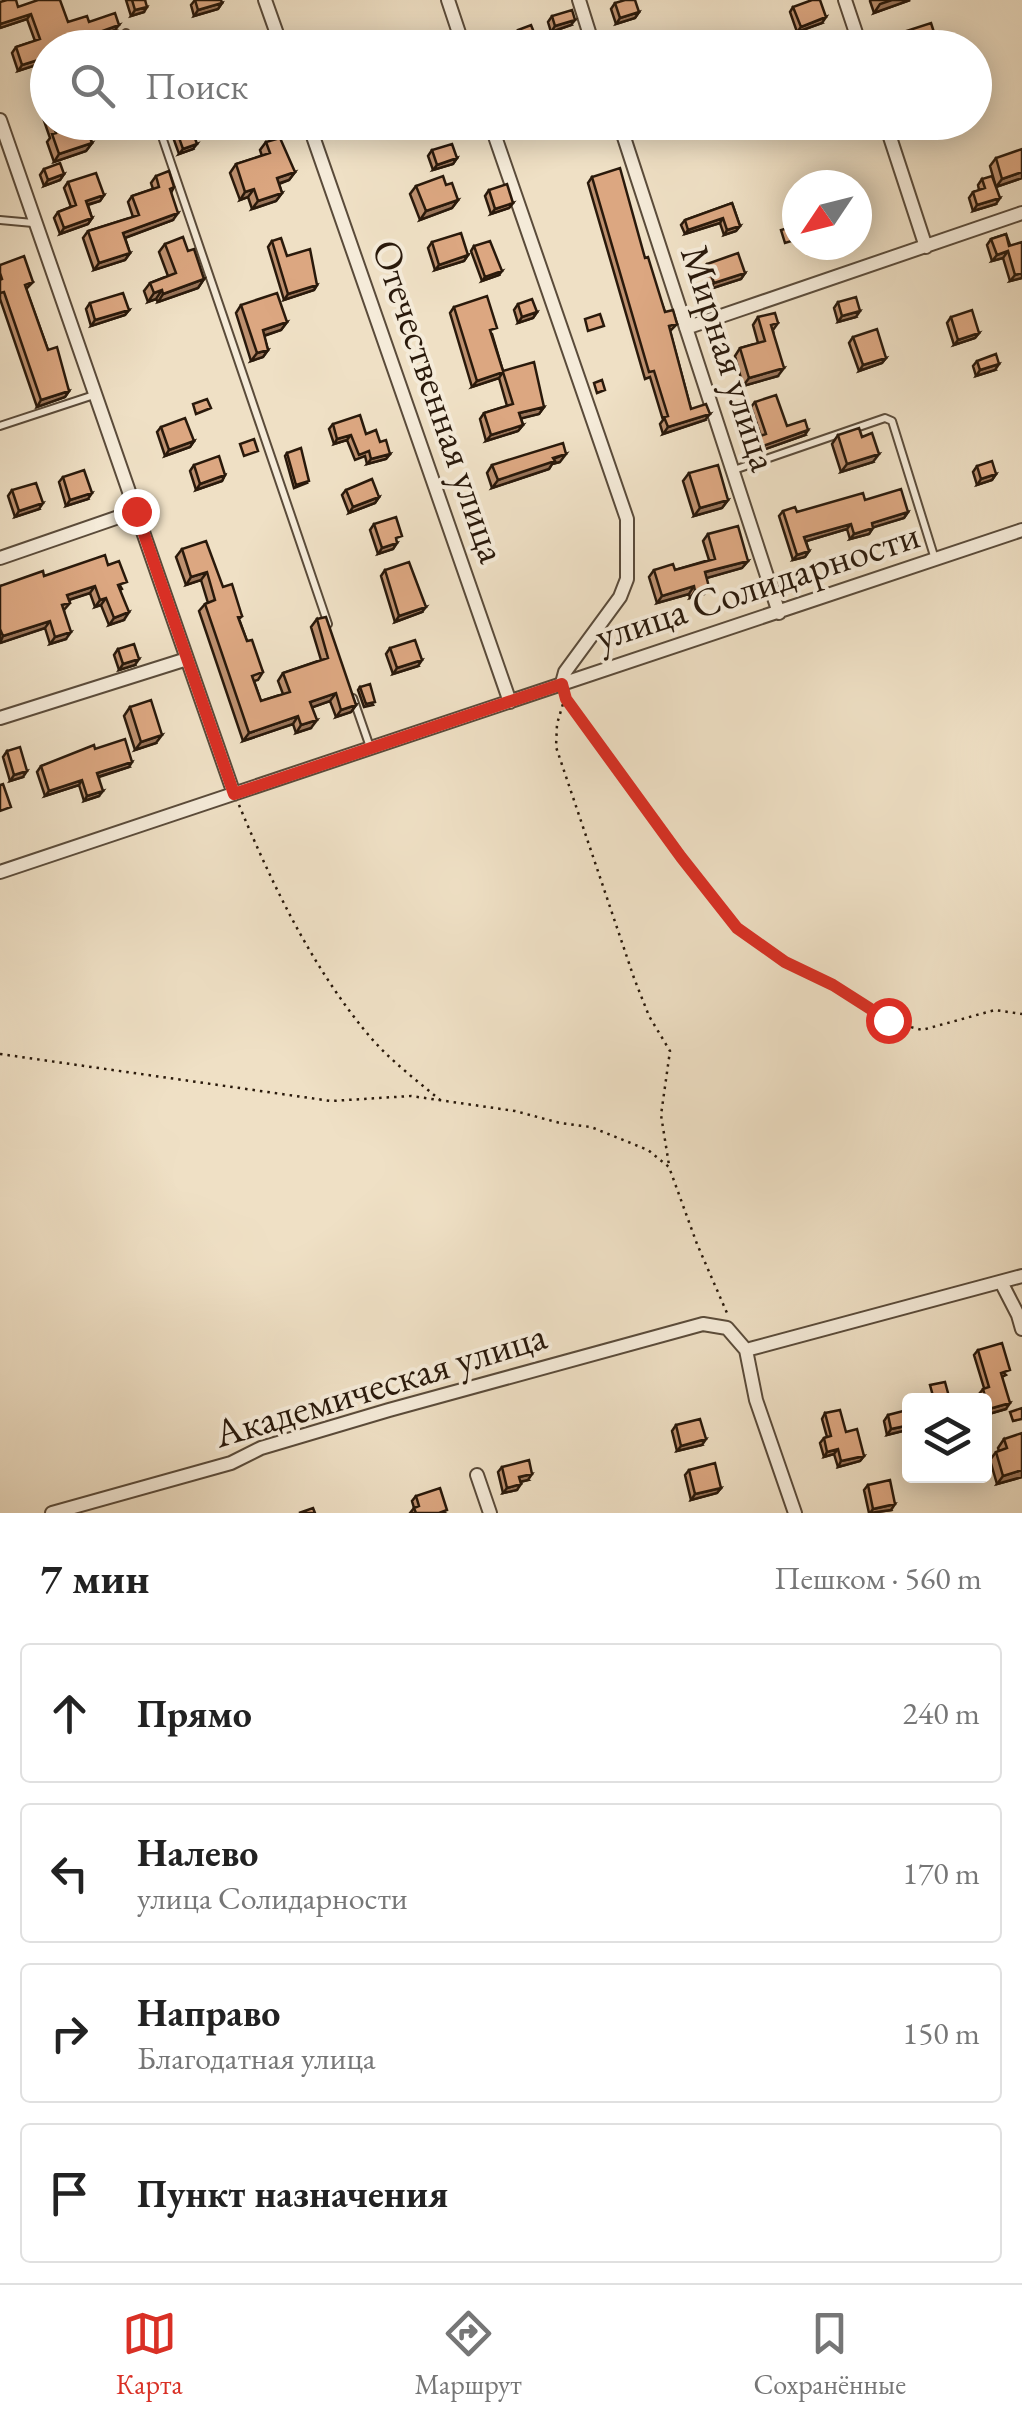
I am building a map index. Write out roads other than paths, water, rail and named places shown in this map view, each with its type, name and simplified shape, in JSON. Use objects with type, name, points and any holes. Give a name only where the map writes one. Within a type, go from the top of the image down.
[{"type":"street","points":[[265,0],[276,30]]},
{"type":"street","points":[[448,0],[458,30]]},
{"type":"street","points":[[579,0],[588,30]]},
{"type":"street","points":[[846,0],[855,30]]},
{"type":"street","points":[[0,120],[234,794]]},
{"type":"street","name":"Отечественная улица","points":[[314,140],[510,702]]},
{"type":"street","points":[[496,140],[627,520],[627,579],[620,597],[565,672],[562,684]]},
{"type":"street","name":"Мирная улица","points":[[625,140],[779,613]]},
{"type":"street","points":[[891,140],[926,247]]},
{"type":"street","points":[[686,328],[1022,213]]},
{"type":"street","points":[[0,558],[136,511]]},
{"type":"street","name":"улица Солидарности","points":[[0,872],[1022,530]]},
{"type":"street","points":[[0,718],[187,660]]},
{"type":"street","points":[[795,1513],[756,1400],[746,1350],[1022,1276]]},
{"type":"street","points":[[1001,1282],[1022,1329]]},
{"type":"street","name":"Академическая улица","points":[[52,1513],[231,1463],[261,1448],[703,1324],[727,1328],[746,1350]]},
{"type":"street","points":[[477,1475],[490,1513]]},
{"type":"lane","points":[[162,140],[333,638]]},
{"type":"lane","points":[[0,220],[36,222]]},
{"type":"lane","points":[[0,426],[96,394]]},
{"type":"lane","points":[[732,470],[886,418],[892,420],[935,560]]},
{"type":"lane","points":[[352,693],[371,748]]}]
